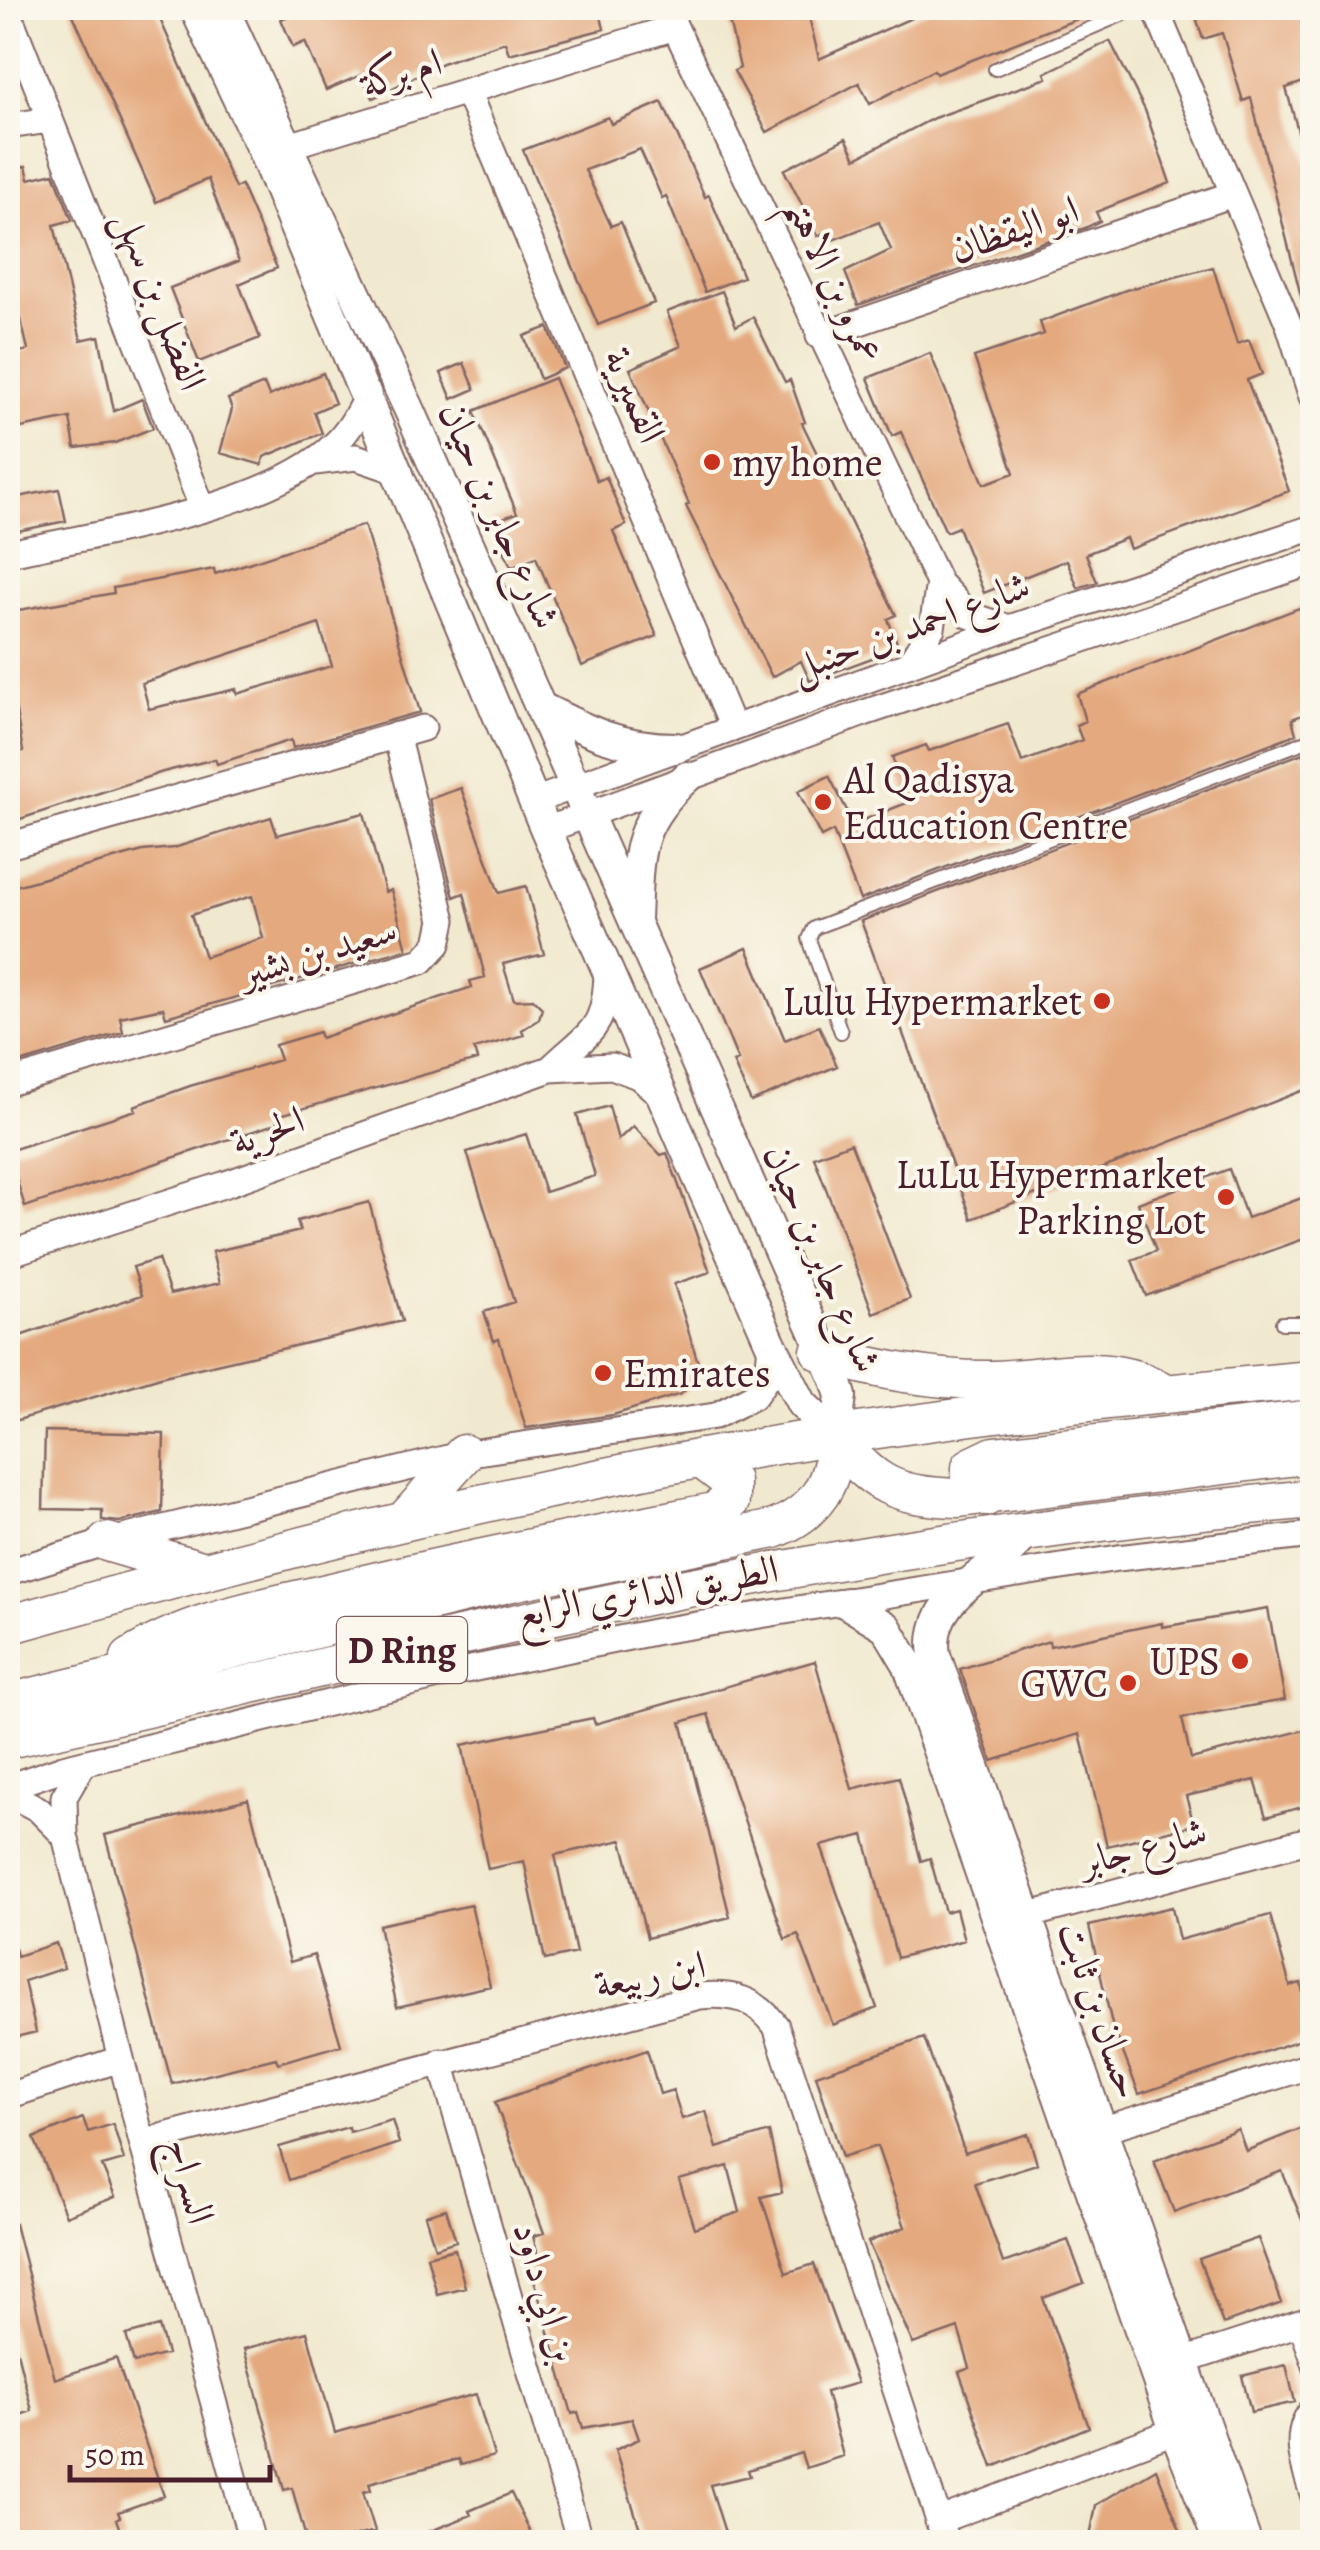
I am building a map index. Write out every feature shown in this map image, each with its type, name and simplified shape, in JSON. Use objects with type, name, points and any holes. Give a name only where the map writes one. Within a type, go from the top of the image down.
[{"type":"main road","points":[[820,1351],[858,1364],[972,1379],[1100,1370],[1124,1374],[1167,1394]]},
{"type":"main road","points":[[8,1625],[201,1570],[406,1519],[700,1458],[1167,1394],[1312,1380]]},
{"type":"main road","points":[[986,1497],[972,1484],[970,1474],[980,1459],[1312,1419]]},
{"type":"main road","points":[[836,1437],[876,1482],[932,1497],[986,1497],[1312,1454]]},
{"type":"main road","points":[[8,1703],[516,1582],[774,1528],[804,1516],[830,1481],[836,1437]]},
{"type":"main road","points":[[406,1519],[464,1454]]},
{"type":"main road","points":[[101,1678],[153,1644],[198,1625],[446,1564],[723,1509],[730,1501],[730,1482],[700,1458]]},
{"type":"main road","name":"الطريق الدائري الرابع","points":[[8,1739],[541,1618],[798,1570],[1176,1512],[1312,1499]]},
{"type":"main road","points":[[107,1542],[201,1570]]},
{"type":"street","name":"شارع جابر بن حيان","points":[[195,8],[277,149],[540,707],[841,1396],[836,1437]]},
{"type":"street","name":"شارع جابر بن حيان","points":[[222,8],[368,393],[546,830],[771,1344],[802,1404],[836,1437]]},
{"type":"street","points":[[1154,8],[1233,194],[1301,322],[1312,397]]},
{"type":"street","name":"الفضل بن سهل","points":[[8,12],[202,507]]},
{"type":"street","name":"ام بركة","points":[[277,149],[467,91],[670,17]]},
{"type":"street","name":"عمرو بن الاهتم","points":[[670,17],[940,584],[969,614],[1010,628]]},
{"type":"street","name":"القميرية","points":[[467,91],[733,728]]},
{"type":"street","points":[[8,126],[50,120]]},
{"type":"street","name":"ابو اليقظان","points":[[819,336],[1233,194]]},
{"type":"street","points":[[8,553],[239,496],[310,463],[335,444],[354,421],[368,393]]},
{"type":"street","points":[[310,463],[356,457],[400,472]]},
{"type":"street","name":"شارع احمد بن حنبل","points":[[546,830],[586,815],[682,762],[733,728],[1010,628],[1312,528]]},
{"type":"street","points":[[1256,547],[1269,577]]},
{"type":"street","name":"شارع احمد بن حنبل","points":[[534,801],[574,786],[682,762],[1312,562]]},
{"type":"street","points":[[907,666],[932,628],[940,584]]},
{"type":"street","points":[[540,707],[592,734],[682,762],[644,826],[638,848],[634,928]]},
{"type":"street","points":[[8,846],[423,728]]},
{"type":"street","name":"سعيد بن بشير","points":[[8,1083],[422,960],[438,944],[443,920],[396,735]]},
{"type":"street","name":"الحرية","points":[[8,1254],[226,1184],[550,1069],[587,1041],[600,1022],[608,968]]},
{"type":"street","name":"الحرية","points":[[550,1069],[624,1070],[667,1101]]},
{"type":"street","points":[[8,1572],[107,1542],[464,1454],[715,1416],[738,1408],[768,1376],[771,1344]]},
{"type":"street","name":"حسان بن ثابت","points":[[1025,1534],[1010,1553],[940,1611],[932,1640],[1101,2130],[1218,2542]]},
{"type":"street","name":"الطريق الدائري الرابع","points":[[8,1790],[84,1763],[451,1672],[660,1631],[1118,1558],[1312,1535]]},
{"type":"street","name":"حسان بن ثابت","points":[[846,1604],[872,1615],[900,1645],[1068,2123],[1169,2366]]},
{"type":"street","name":"السراج","points":[[84,1763],[64,1797],[65,1836],[120,2059],[252,2542]]},
{"type":"street","points":[[8,1790],[38,1809],[65,1836]]},
{"type":"street","name":"شارع جابر","points":[[992,1910],[1026,1916],[1312,1839]]},
{"type":"street","name":"ابن ربيعة","points":[[142,2142],[700,1996],[724,1994],[764,2010],[776,2026],[942,2532],[1188,2426]]},
{"type":"street","points":[[8,2096],[120,2059]]},
{"type":"street","name":"بن ابي داود","points":[[441,2062],[580,2542]]},
{"type":"street","points":[[1068,2123],[1101,2130],[1300,2068]]},
{"type":"street","points":[[1169,2366],[1304,2322]]},
{"type":"street","name":"حسان بن ثابت","points":[[1188,2426],[1246,2542]]},
{"type":"lane","points":[[995,69],[1138,8]]},
{"type":"lane","points":[[841,1032],[809,939],[814,928],[1312,738]]},
{"type":"lane","points":[[1282,1323],[1312,1322]]},
{"type":"lane","points":[[1304,2322],[1312,2374]]},
{"type":"lane","points":[[1312,2401],[1298,2420],[1293,2437],[1312,2512]]},
{"type":"building","points":[[70,8],[155,8],[235,188],[241,185],[277,268],[239,284],[260,338],[199,362],[170,288],[239,261],[208,179],[156,202]]},
{"type":"building","points":[[308,8],[599,8],[604,29],[509,54],[505,42],[442,63],[373,98],[361,75],[326,90],[305,42],[293,47],[281,19]]},
{"type":"building","points":[[726,8],[807,8],[819,59],[934,8],[1103,9],[936,74],[934,70],[870,104],[859,83],[767,132],[734,71],[740,68]]},
{"type":"building","points":[[1193,8],[1312,8],[1312,79],[1286,88],[1312,181],[1312,315],[1306,316],[1251,98],[1243,101],[1222,33],[1203,39]]},
{"type":"building","points":[[1110,41],[1145,110],[1170,183],[1096,212],[1100,221],[1085,228],[858,305],[845,272],[891,250],[879,222],[833,240],[829,230],[818,236],[784,170],[846,138],[856,158],[934,118],[1047,78],[1045,73]]},
{"type":"building","points":[[662,102],[705,197],[709,195],[743,277],[705,292],[666,196],[662,198],[640,149],[585,170],[611,226],[621,222],[654,303],[598,325],[523,150],[608,117],[611,124]]},
{"type":"building","points":[[26,166],[29,179],[54,173],[72,220],[54,225],[81,340],[99,336],[114,411],[142,399],[153,428],[115,443],[75,448],[70,418],[11,430],[8,354],[28,350],[8,263],[8,170]]},
{"type":"building","points":[[1213,267],[1237,344],[1249,340],[1262,374],[1247,380],[1289,491],[1130,549],[1126,538],[1086,554],[1097,582],[1078,588],[1067,560],[984,593],[958,527],[946,532],[901,432],[892,436],[868,378],[930,353],[984,484],[1014,473],[974,357],[1044,334],[1040,322],[1126,290]]},
{"type":"building","points":[[722,291],[736,326],[753,317],[785,382],[790,380],[805,422],[802,423],[896,615],[888,619],[899,648],[810,681],[801,661],[772,677],[686,506],[689,504],[630,369],[681,346],[667,312]]},
{"type":"building","points":[[548,327],[565,368],[540,379],[524,336]]},
{"type":"building","points":[[464,363],[475,389],[452,399],[441,373]]},
{"type":"building","points":[[323,373],[335,403],[314,412],[322,433],[264,457],[262,465],[220,453],[232,409],[228,399],[264,384],[269,396]]},
{"type":"building","points":[[554,378],[597,481],[606,477],[626,525],[613,531],[657,636],[582,666],[536,557],[511,567],[492,522],[517,513],[474,411]]},
{"type":"building","points":[[59,489],[66,521],[8,533],[8,499]]},
{"type":"building","points":[[364,525],[420,712],[293,748],[291,740],[217,764],[215,759],[163,772],[8,823],[8,756],[23,751],[8,666],[8,612],[114,593],[113,588],[214,569],[215,574]],"holes":[[[319,624],[332,666],[237,694],[236,689],[149,709],[142,683]]]},
{"type":"building","points":[[1312,603],[1312,711],[1292,719],[1296,734],[860,900],[833,831],[821,837],[798,791],[829,776],[854,824],[909,802],[892,757],[926,745],[929,751],[1008,724],[1022,762],[1082,740],[1076,725],[1085,721],[1077,694]]},
{"type":"building","name":"Lulu Hypermarket","points":[[1303,753],[1312,776],[1312,1087],[972,1219],[861,921]]},
{"type":"building","points":[[461,788],[499,893],[526,886],[544,954],[503,964],[514,1000],[533,999],[542,1008],[539,1019],[522,1030],[524,1035],[474,1049],[477,1060],[276,1116],[278,1123],[25,1207],[8,1151],[136,1110],[134,1106],[190,1086],[280,1060],[275,1045],[319,1032],[321,1038],[472,987],[470,981],[485,977],[464,893],[454,897],[429,799]]},
{"type":"building","points":[[364,813],[385,892],[391,890],[407,949],[166,1017],[163,1008],[120,1017],[123,1032],[20,1063],[8,1012],[8,888],[143,851],[174,848],[271,817],[277,835]],"holes":[[[252,896],[263,938],[205,957],[191,915]]]},
{"type":"building","points":[[747,948],[785,1040],[819,1026],[837,1066],[751,1102],[700,968]]},
{"type":"building","points":[[609,1106],[618,1140],[633,1126],[661,1155],[667,1153],[710,1272],[674,1284],[699,1366],[696,1380],[681,1394],[613,1415],[526,1428],[499,1339],[494,1341],[484,1312],[514,1302],[467,1152],[526,1134],[545,1192],[595,1176],[577,1115]]},
{"type":"building","points":[[851,1143],[910,1299],[873,1313],[814,1157]]},
{"type":"building","points":[[1229,1169],[1247,1218],[1302,1198],[1312,1236],[1146,1296],[1132,1260],[1156,1251],[1138,1203]]},
{"type":"building","points":[[369,1202],[402,1321],[164,1376],[8,1423],[8,1340],[142,1295],[133,1267],[158,1259],[170,1294],[220,1283],[212,1252],[300,1231],[297,1221]]},
{"type":"building","points":[[45,1431],[164,1434],[162,1512],[119,1522],[102,1520],[102,1510],[43,1509]]},
{"type":"building","points":[[1268,1609],[1285,1700],[1182,1718],[1191,1759],[1312,1728],[1312,1804],[1266,1817],[1255,1780],[1186,1796],[1194,1825],[1107,1846],[1080,1734],[992,1761],[960,1669],[1049,1641],[1050,1646],[1162,1623],[1162,1627]]},
{"type":"building","points":[[815,1661],[852,1789],[899,1777],[921,1861],[930,1858],[945,1912],[956,1909],[964,1940],[897,1958],[864,1835],[821,1846],[877,2008],[833,2025],[798,1934],[785,1939],[708,1714],[681,1722],[730,1917],[647,1938],[622,1840],[555,1855],[576,1953],[545,1960],[524,1861],[488,1869],[462,1745],[593,1718],[595,1724]]},
{"type":"building","points":[[248,1799],[290,1962],[314,1955],[341,2045],[278,2063],[276,2058],[172,2084],[105,1835]]},
{"type":"building","points":[[471,1905],[490,1986],[397,2007],[379,1925]]},
{"type":"building","points":[[1172,1907],[1179,1940],[1270,1915],[1290,1986],[1301,1983],[1312,2036],[1139,2094],[1112,2024],[1089,1926]]},
{"type":"building","points":[[56,1943],[64,1968],[24,1981],[36,2032],[8,2039],[8,1949],[15,1948],[17,1956]]},
{"type":"building","points":[[924,2038],[965,2153],[1028,2134],[1037,2164],[975,2183],[1003,2263],[1068,2240],[1084,2283],[1043,2298],[1089,2427],[993,2467],[959,2372],[970,2368],[958,2328],[913,2344],[868,2242],[905,2227],[877,2146],[842,2157],[816,2075]]},
{"type":"building","points":[[647,2050],[660,2094],[673,2090],[682,2119],[706,2111],[717,2148],[769,2132],[782,2192],[761,2197],[786,2273],[814,2264],[857,2383],[826,2392],[843,2456],[806,2468],[801,2453],[748,2470],[750,2476],[710,2485],[728,2542],[644,2542],[615,2450],[639,2439],[632,2419],[583,2428],[578,2412],[572,2414],[528,2258],[538,2255],[533,2236],[544,2233],[495,2102]],"holes":[[[728,2166],[740,2212],[694,2228],[679,2180]]]},
{"type":"building","points":[[83,2118],[88,2132],[113,2124],[124,2160],[102,2166],[115,2197],[66,2216],[34,2138]]},
{"type":"building","points":[[392,2120],[399,2143],[289,2180],[279,2147],[348,2127],[349,2132]]},
{"type":"building","points":[[1312,2124],[1312,2244],[1282,2171],[1174,2212],[1154,2161],[1238,2129],[1246,2151]]},
{"type":"building","points":[[446,2209],[456,2241],[435,2248],[425,2215]]},
{"type":"building","points":[[15,2224],[55,2379],[116,2358],[164,2496],[118,2512],[120,2517],[116,2519],[124,2542],[8,2542],[8,2419],[32,2411],[8,2316],[8,2225]]},
{"type":"building","points":[[1258,2238],[1282,2303],[1223,2324],[1199,2259]]},
{"type":"building","points":[[455,2249],[465,2287],[437,2294],[427,2256]]},
{"type":"building","points":[[159,2326],[167,2354],[134,2363],[126,2335]]},
{"type":"building","points":[[307,2332],[335,2433],[476,2394],[494,2456],[461,2465],[459,2459],[369,2483],[371,2490],[363,2492],[375,2531],[333,2542],[307,2542],[292,2488],[284,2490],[244,2349]]},
{"type":"building","points":[[1286,2365],[1295,2402],[1251,2412],[1242,2376]]},
{"type":"building","points":[[1156,2469],[1185,2542],[1089,2542],[1096,2505]]},
{"type":"building","points":[[511,2493],[535,2542],[403,2542],[471,2515],[469,2511]]},
{"type":"place","name":"my home","points":[[712,462]]},
{"type":"place","name":"Al Qadisya Education Centre","points":[[823,802]]},
{"type":"place","name":"Lulu Hypermarket","points":[[1102,1001]]},
{"type":"place","name":"LuLu Hypermarket Parking Lot","points":[[1226,1197]]},
{"type":"place","name":"Emirates","points":[[603,1373]]},
{"type":"place","name":"UPS","points":[[1240,1661]]},
{"type":"place","name":"GWC","points":[[1128,1683]]}]
